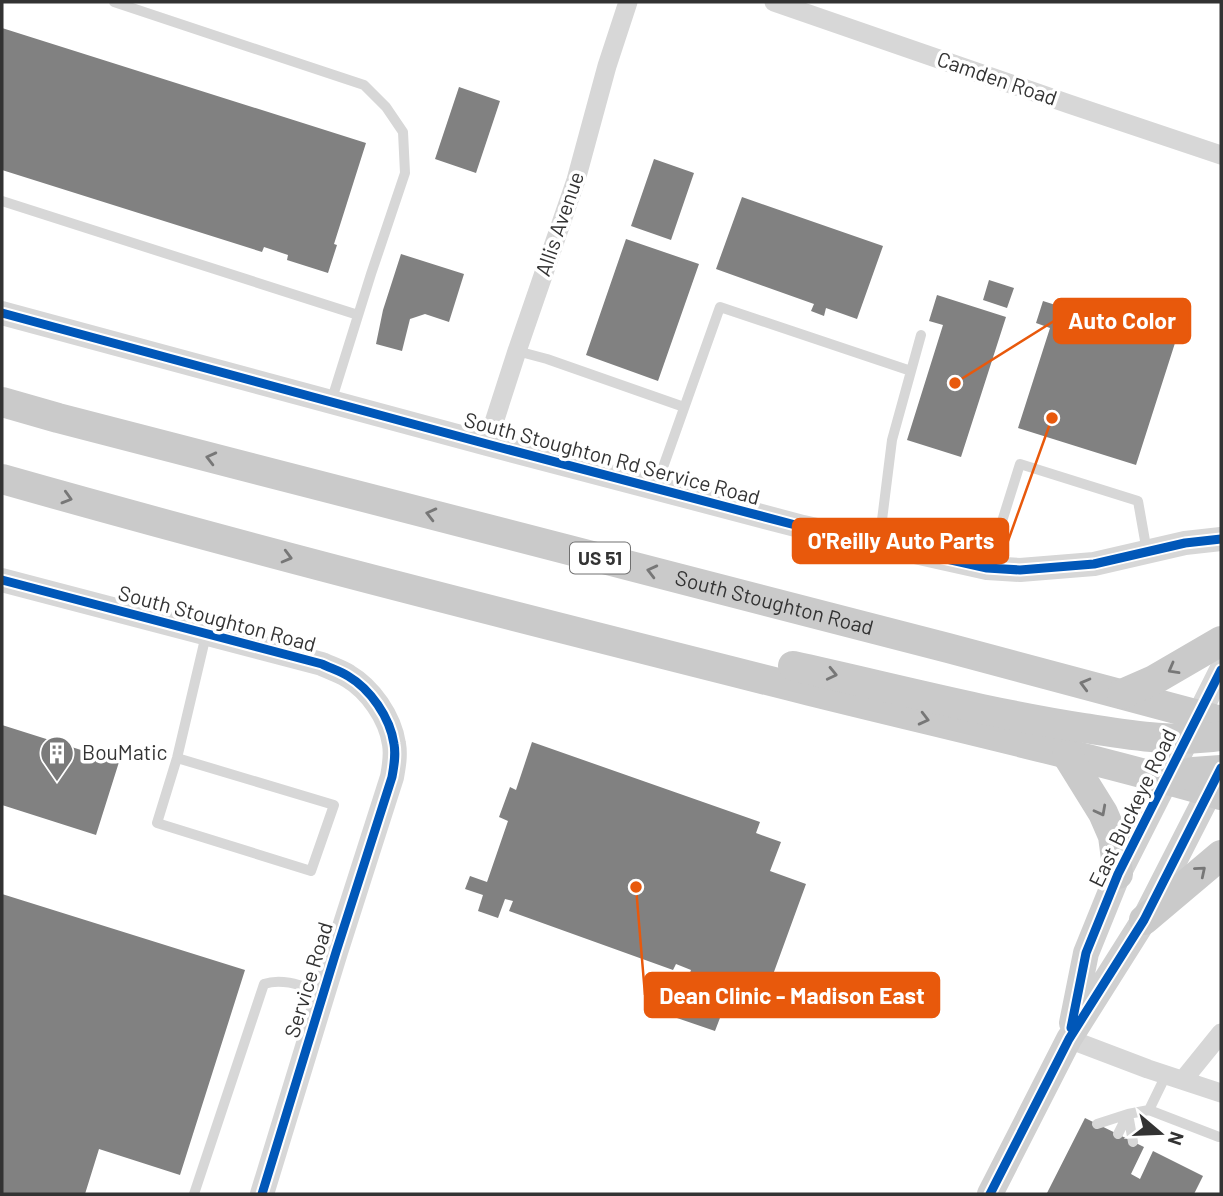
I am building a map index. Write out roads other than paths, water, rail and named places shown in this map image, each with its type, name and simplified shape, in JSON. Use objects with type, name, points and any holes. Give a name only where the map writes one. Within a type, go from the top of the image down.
[{"type":"main road","name":"South Stoughton Road","points":[[2,402],[1122,694],[1202,725]]},
{"type":"main road","points":[[2,479],[525,619],[1165,780],[1193,772],[1219,779]]},
{"type":"main road","points":[[525,619],[599,618],[716,649],[1029,719],[1150,738],[1202,725],[1221,736]]},
{"type":"main road","points":[[1122,694],[1154,680],[1221,641]]},
{"type":"main road","name":"East Buckeye Road","points":[[1069,1039],[1086,953],[1118,874],[1165,780],[1202,725]]},
{"type":"main road","points":[[1067,755],[1103,813],[1113,836],[1118,874]]},
{"type":"main road","name":"East Buckeye Road","points":[[990,1194],[1069,1039],[1144,920],[1219,779]]},
{"type":"main road","points":[[1144,920],[1221,855]]},
{"type":"street","name":"Allis Avenue","points":[[487,444],[576,180],[607,66],[628,2]]},
{"type":"street","name":"Camden Road","points":[[774,2],[1221,155]]},
{"type":"street","name":"South Stoughton Rd Service Road","points":[[2,313],[656,489],[803,527],[987,568],[1020,570],[1094,565],[1185,543],[1221,539]]},
{"type":"street","name":"South Stoughton Road","points":[[2,580],[321,664],[347,675],[372,696],[391,731],[395,758],[392,777]]},
{"type":"street","points":[[1202,725],[1221,670]]},
{"type":"street","name":"Service Road","points":[[262,1194],[392,777]]},
{"type":"street","points":[[1174,1078],[1221,1033]]},
{"type":"street","points":[[1069,1039],[1221,1093]]},
{"type":"lane","points":[[114,2],[364,85],[386,107],[403,132],[405,173],[331,402]]},
{"type":"lane","points":[[2,201],[358,315]]},
{"type":"lane","points":[[656,489],[720,307],[911,371]]},
{"type":"lane","points":[[879,544],[892,440],[921,335]]},
{"type":"lane","points":[[517,351],[684,407]]},
{"type":"lane","points":[[987,568],[1020,464],[1138,501],[1147,553]]},
{"type":"lane","points":[[177,758],[334,805],[312,871],[158,823],[177,758],[206,634]]},
{"type":"lane","points":[[194,1194],[264,984],[293,984],[324,993]]},
{"type":"lane","points":[[1149,1111],[1174,1078]]},
{"type":"lane","points":[[1097,1124],[1128,1114],[1149,1111],[1219,1137]]},
{"type":"lane","points":[[1118,1134],[1128,1114]]},
{"type":"lane","points":[[1128,1114],[1133,1142]]},
{"type":"place","name":"Auto Color","points":[[955,383]]},
{"type":"place","name":"O'Reilly Auto Parts","points":[[1052,418]]},
{"type":"place","name":"BouMatic","points":[[57,783]]},
{"type":"place","name":"Dean Clinic - Madison East","points":[[636,887]]}]
